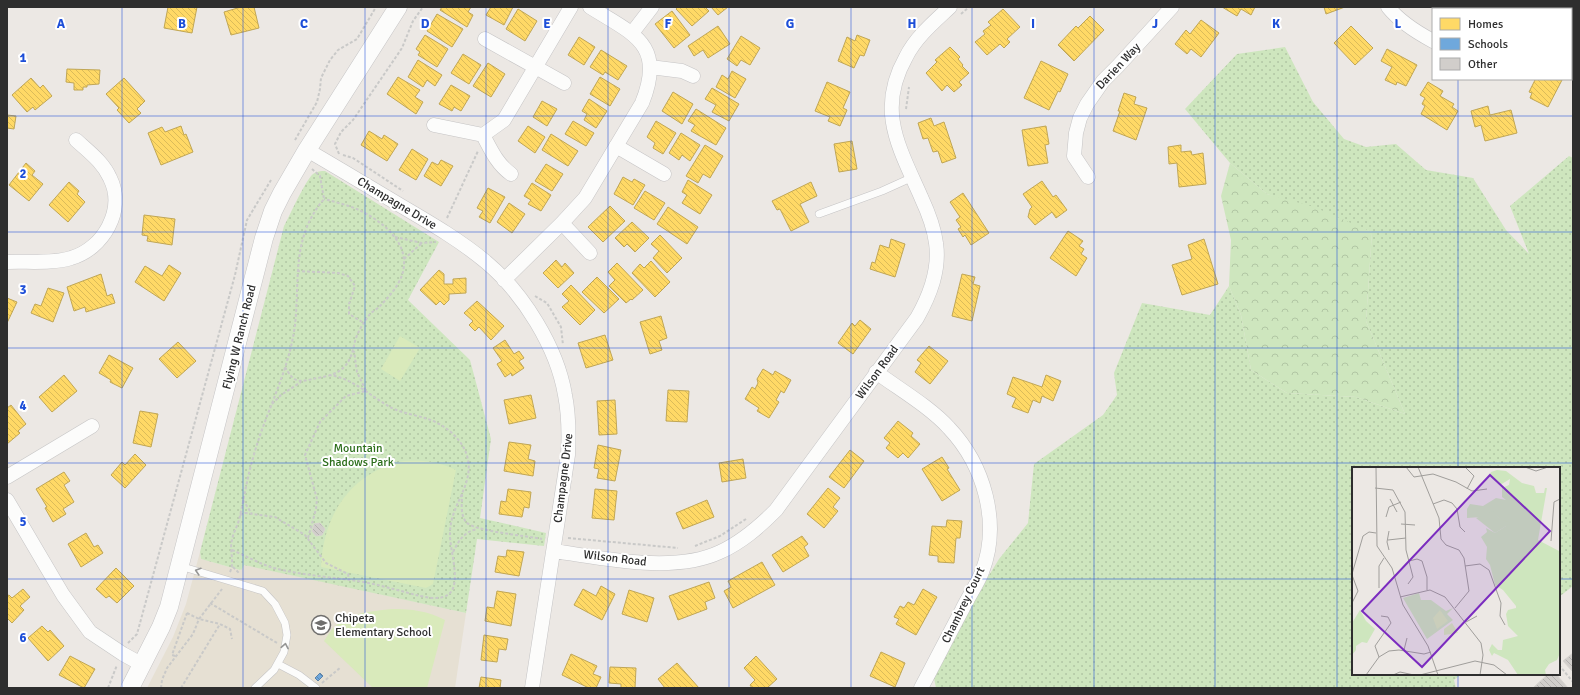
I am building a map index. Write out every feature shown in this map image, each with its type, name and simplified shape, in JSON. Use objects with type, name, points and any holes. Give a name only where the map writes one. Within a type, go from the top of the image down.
[{"type":"street","name":"Flying W Ranch Road","points":[[130,688],[161,628],[169,607],[264,238],[273,211],[299,148],[398,7]]},
{"type":"street","points":[[434,125],[483,135],[504,120],[571,7]]},
{"type":"street","points":[[504,280],[562,223],[585,198],[642,103],[650,79],[649,57],[640,40],[632,33],[590,7]]},
{"type":"street","points":[[632,33],[652,7]]},
{"type":"street","name":"Darien Way","points":[[1088,177],[1074,156],[1076,133],[1086,104],[1103,81],[1172,7]]},
{"type":"street","points":[[1388,7],[1394,15],[1411,28],[1432,40]]},
{"type":"street","name":"Wilson Road","points":[[555,548],[644,563],[668,563],[703,557],[719,553],[750,534],[776,510],[926,302],[935,274],[936,243],[928,214],[894,130],[891,101],[894,86],[906,56],[916,40],[954,12]]},
{"type":"street","points":[[485,39],[564,83]]},
{"type":"street","points":[[650,67],[682,71],[694,76]]},
{"type":"street","points":[[483,135],[502,168],[511,174]]},
{"type":"street","points":[[7,262],[70,259],[84,254],[97,245],[105,234],[112,221],[114,208],[115,194],[111,179],[102,164],[76,140]]},
{"type":"street","points":[[616,146],[664,174]]},
{"type":"street","name":"Champagne Drive","points":[[299,148],[450,235],[488,264],[519,296],[544,335],[565,394],[569,432],[568,455],[555,548],[532,688]]},
{"type":"street","points":[[562,223],[590,254]]},
{"type":"street","name":"Chambrey Court","points":[[876,372],[937,416],[953,432],[971,457],[980,474],[986,492],[989,531],[987,550],[982,571],[921,688]]},
{"type":"street","points":[[7,478],[92,426]]},
{"type":"street","points":[[7,500],[63,595],[90,632],[122,654],[143,665]]},
{"type":"lane","points":[[819,214],[882,191],[912,177]]},
{"type":"lane","points":[[180,566],[263,591],[275,604],[285,623],[287,635],[284,652],[274,670],[255,688]]},
{"type":"lane","points":[[278,664],[319,686]]},
{"type":"path","points":[[299,148],[317,102],[321,78],[330,60],[338,50],[357,39],[376,7]]},
{"type":"path","points":[[954,12],[969,7]]},
{"type":"path","points":[[906,109],[910,80]]},
{"type":"path","points":[[447,218],[475,158],[483,135]]},
{"type":"path","points":[[161,688],[162,680],[167,668],[193,634],[198,619],[218,595],[233,567],[231,541],[240,515],[252,459],[260,432],[272,405],[285,368],[295,326],[297,271],[300,253],[308,224],[317,207],[324,198],[320,176],[311,168]]},
{"type":"path","points":[[108,688],[129,640],[137,634],[235,275],[247,220],[273,176]]},
{"type":"path","points":[[272,405],[281,395],[301,382],[329,376],[344,368],[354,350],[356,340],[364,323],[371,313],[385,301],[399,281],[403,272],[404,259],[401,248],[395,237],[386,228],[360,211],[324,198]]},
{"type":"path","points":[[395,237],[422,242],[436,242],[440,244]]},
{"type":"path","points":[[404,259],[422,242]]},
{"type":"path","points":[[297,271],[338,273],[348,276],[355,286],[349,304],[349,314],[364,323]]},
{"type":"path","points":[[354,350],[357,372],[366,392]]},
{"type":"path","points":[[285,368],[290,376],[301,382]]},
{"type":"path","points":[[232,550],[272,567],[294,572],[349,580],[427,597],[444,597],[449,594],[453,588],[453,553],[450,532],[455,507],[462,493],[468,475],[468,461],[464,450],[452,434],[429,419],[392,408],[347,380],[329,376]]},
{"type":"path","points":[[308,538],[316,509],[317,499],[305,455],[320,422],[346,396],[366,392]]},
{"type":"path","points":[[462,493],[463,518],[467,524],[477,529],[555,548],[567,538],[686,549]]},
{"type":"path","points":[[243,500],[252,514]]},
{"type":"path","points":[[240,515],[252,514],[275,517],[308,538],[326,563],[348,574],[349,580]]},
{"type":"path","points":[[692,547],[720,536],[751,516]]},
{"type":"path","points":[[453,553],[458,542],[463,536],[469,531],[477,529]]},
{"type":"path","points":[[210,603],[280,644],[284,652]]},
{"type":"path","points":[[175,656],[172,655],[185,613],[198,619],[220,624],[230,629],[232,639]]},
{"type":"path","points":[[181,688],[220,624]]},
{"type":"path","points":[[319,686],[341,666]]},
{"type":"path","points":[[1560,666],[1573,682]]},
{"type":"shaded area","name":"Chipeta Elementary School","points":[[200,552],[201,559],[240,570],[242,569],[243,564],[466,613],[455,688],[147,688],[173,637],[186,604]]},
{"type":"green space","points":[[1573,7],[1573,56],[1572,8],[1566,8]]},
{"type":"green space","points":[[1285,47],[1313,102],[1344,139],[1366,147],[1396,144],[1426,170],[1473,178],[1506,230],[1529,254],[1510,206],[1569,156],[1573,158],[1573,586],[1560,596],[1560,467],[1352,467],[1352,675],[1461,675],[1454,680],[1456,688],[936,688],[932,668],[999,559],[1028,523],[1034,464],[1103,415],[1117,395],[1114,373],[1142,303],[1210,315],[1229,286],[1241,315],[1251,370],[1287,393],[1356,397],[1405,414],[1366,321],[1372,232],[1267,194],[1230,163],[1185,109],[1237,54]]},
{"type":"green space","points":[[1230,163],[1267,194],[1314,207],[1372,232],[1366,321],[1405,414],[1356,397],[1287,393],[1251,370],[1241,315],[1229,286],[1231,240],[1221,196]]},
{"type":"green space","name":"Mountain Shadows Park","points":[[325,171],[439,242],[408,300],[470,360],[491,439],[480,518],[546,533],[544,546],[477,539],[466,613],[244,565],[240,570],[201,559],[200,552],[284,226],[310,178],[316,172]]},
{"type":"green space","points":[[400,336],[420,348],[400,381],[381,369]]},
{"type":"green space","points":[[404,461],[431,462],[456,470],[433,584],[426,588],[321,567],[327,530],[343,499],[355,486],[369,475],[385,467]]},
{"type":"green space","points":[[392,609],[420,611],[432,614],[445,620],[427,688],[373,688],[324,641],[336,626],[350,617],[378,610]]},
{"type":"building: Homes","points":[[168,7],[197,7],[192,33],[164,28]]},
{"type":"building: Homes","points":[[241,7],[254,7],[259,28],[231,35],[224,12]]},
{"type":"building: Homes","points":[[442,7],[471,7],[468,12],[473,15],[467,27],[440,10]]},
{"type":"building: Homes","points":[[491,7],[513,7],[504,25],[486,15]]},
{"type":"building: Homes","points":[[678,7],[705,7],[709,11],[692,26],[676,9]]},
{"type":"building: Homes","points":[[711,7],[728,7],[718,15]]},
{"type":"building: Homes","points":[[1222,7],[1255,7],[1251,15],[1241,9],[1237,16]]},
{"type":"building: Homes","points":[[1324,7],[1345,7],[1326,14]]},
{"type":"building: Homes","points":[[1457,7],[1489,7],[1488,8]]},
{"type":"building: Homes","points":[[518,9],[537,21],[525,41],[506,29]]},
{"type":"building: Homes","points":[[1003,9],[1020,27],[1007,39],[1010,42],[1004,48],[1000,44],[987,55],[975,42],[985,34],[983,31],[991,25],[988,22]]},
{"type":"building: Homes","points":[[672,11],[690,35],[674,48],[655,24]]},
{"type":"building: Homes","points":[[437,14],[463,29],[452,47],[427,31]]},
{"type":"building: Homes","points":[[1090,16],[1104,30],[1074,61],[1058,45],[1076,26],[1078,28]]},
{"type":"building: Homes","points":[[1201,20],[1219,33],[1201,57],[1191,49],[1187,54],[1175,44],[1186,30],[1190,34]]},
{"type":"building: Homes","points":[[718,26],[730,44],[708,58],[703,50],[694,56],[688,46]]},
{"type":"building: Homes","points":[[1351,26],[1373,48],[1355,65],[1334,43]]},
{"type":"building: Homes","points":[[425,35],[448,49],[437,67],[418,55],[420,52],[416,49]]},
{"type":"building: Homes","points":[[857,35],[870,40],[864,56],[860,55],[854,68],[838,61],[847,37],[855,41]]},
{"type":"building: Homes","points":[[741,36],[760,48],[750,65],[741,60],[737,66],[727,59]]},
{"type":"building: Homes","points":[[579,37],[595,47],[584,65],[568,55]]},
{"type":"building: Homes","points":[[950,47],[960,57],[958,59],[969,73],[959,82],[962,85],[954,92],[947,85],[942,91],[926,73],[937,62],[935,60]]},
{"type":"building: Homes","points":[[1387,49],[1417,65],[1406,86],[1397,82],[1396,85],[1385,80],[1392,67],[1381,61]]},
{"type":"building: Homes","points":[[601,50],[627,66],[618,80],[605,72],[603,75],[590,67]]},
{"type":"building: Homes","points":[[463,54],[481,65],[469,84],[451,73]]},
{"type":"building: Homes","points":[[418,60],[442,75],[435,86],[427,80],[423,87],[408,77]]},
{"type":"building: Homes","points":[[1041,61],[1068,74],[1060,92],[1058,91],[1049,110],[1024,98]]},
{"type":"building: Homes","points":[[488,63],[505,74],[491,97],[473,86]]},
{"type":"building: Homes","points":[[67,69],[100,70],[99,84],[87,85],[87,87],[83,87],[83,90],[74,90],[74,83],[66,82]]},
{"type":"building: Homes","points":[[732,71],[746,79],[735,98],[716,87],[722,75],[728,79]]},
{"type":"building: Homes","points":[[398,77],[420,90],[415,97],[423,102],[416,114],[387,94]]},
{"type":"building: Homes","points":[[600,77],[620,89],[610,106],[590,94]]},
{"type":"building: Homes","points":[[31,78],[40,88],[43,85],[52,96],[35,110],[33,107],[27,112],[12,95]]},
{"type":"building: Homes","points":[[124,78],[145,101],[137,109],[141,113],[129,123],[117,110],[119,108],[106,94]]},
{"type":"building: Homes","points":[[1535,80],[1562,80],[1548,107],[1530,98],[1532,93],[1529,92]]},
{"type":"building: Homes","points":[[827,82],[850,92],[843,108],[847,110],[840,126],[828,121],[830,117],[815,111]]},
{"type":"building: Homes","points":[[1428,82],[1443,91],[1440,96],[1454,104],[1452,107],[1458,111],[1447,130],[1421,114],[1425,106],[1422,104],[1425,98],[1420,95]]},
{"type":"building: Homes","points":[[451,85],[470,96],[461,111],[454,107],[452,111],[439,104]]},
{"type":"building: Homes","points":[[712,88],[739,104],[729,121],[712,112],[716,105],[705,99]]},
{"type":"building: Homes","points":[[673,92],[693,104],[682,124],[662,111]]},
{"type":"building: Homes","points":[[1124,93],[1136,97],[1134,104],[1147,108],[1136,140],[1113,131]]},
{"type":"building: Homes","points":[[589,99],[607,111],[596,128],[584,120],[587,114],[582,111]]},
{"type":"building: Homes","points":[[542,101],[557,109],[547,126],[533,117]]},
{"type":"building: Homes","points":[[1488,106],[1490,115],[1511,110],[1517,133],[1485,141],[1481,125],[1475,127],[1471,111]]},
{"type":"building: Homes","points":[[696,109],[726,128],[716,145],[691,131],[695,125],[688,121]]},
{"type":"building: Homes","points":[[7,115],[16,116],[14,129],[7,128]]},
{"type":"building: Homes","points":[[931,118],[934,126],[944,122],[956,158],[942,163],[938,151],[933,152],[928,138],[923,139],[918,123]]},
{"type":"building: Homes","points":[[573,121],[594,133],[586,146],[565,134]]},
{"type":"building: Homes","points":[[656,121],[676,133],[663,154],[653,148],[655,143],[647,137]]},
{"type":"building: Homes","points":[[181,126],[193,152],[161,165],[148,133],[162,127],[165,132]]},
{"type":"building: Homes","points":[[528,126],[545,137],[535,153],[518,141]]},
{"type":"building: Homes","points":[[1046,126],[1049,144],[1045,145],[1048,163],[1028,166],[1022,130]]},
{"type":"building: Homes","points":[[369,131],[382,139],[384,135],[398,144],[387,161],[361,145]]},
{"type":"building: Homes","points":[[681,133],[700,145],[690,161],[682,155],[679,160],[669,153]]},
{"type":"building: Homes","points":[[551,134],[578,151],[568,166],[542,150]]},
{"type":"building: Homes","points":[[852,141],[857,169],[839,172],[834,144]]},
{"type":"building: Homes","points":[[705,145],[723,156],[710,178],[703,174],[698,183],[686,176]]},
{"type":"building: Homes","points":[[1181,145],[1181,152],[1191,151],[1192,155],[1203,153],[1206,184],[1179,187],[1177,163],[1169,164],[1168,147]]},
{"type":"building: Homes","points":[[412,149],[428,159],[416,180],[399,170]]},
{"type":"building: Homes","points":[[441,160],[453,166],[441,186],[424,176],[432,162],[438,165]]},
{"type":"building: Homes","points":[[26,163],[35,171],[32,175],[43,184],[29,201],[9,185]]},
{"type":"building: Homes","points":[[546,164],[563,174],[552,191],[535,181]]},
{"type":"building: Homes","points":[[623,177],[632,182],[634,179],[645,185],[633,205],[614,194]]},
{"type":"building: Homes","points":[[688,180],[712,195],[700,214],[682,203],[687,195],[682,192]]},
{"type":"building: Homes","points":[[1042,181],[1053,197],[1056,195],[1067,210],[1056,218],[1052,212],[1035,225],[1028,217],[1032,207],[1023,194]]},
{"type":"building: Homes","points":[[69,182],[79,191],[77,194],[85,202],[68,222],[49,205]]},
{"type":"building: Homes","points":[[811,182],[817,196],[800,204],[809,222],[791,231],[780,209],[777,210],[772,201]]},
{"type":"building: Homes","points":[[532,183],[551,195],[541,211],[528,204],[531,200],[524,196]]},
{"type":"building: Homes","points":[[488,188],[505,197],[490,223],[479,217],[483,211],[477,208]]},
{"type":"building: Homes","points":[[645,191],[665,203],[654,220],[634,208]]},
{"type":"building: Homes","points":[[963,193],[989,233],[971,245],[965,235],[963,237],[958,229],[961,227],[956,220],[960,217],[950,202]]},
{"type":"building: Homes","points":[[509,203],[525,214],[512,233],[497,222]]},
{"type":"building: Homes","points":[[610,206],[625,221],[603,242],[588,227]]},
{"type":"building: Homes","points":[[668,207],[698,227],[687,244],[657,224]]},
{"type":"building: Homes","points":[[144,215],[175,219],[172,245],[147,241],[148,236],[142,235]]},
{"type":"building: Homes","points":[[632,222],[649,238],[635,252],[627,244],[624,247],[615,238]]},
{"type":"building: Homes","points":[[1068,231],[1083,241],[1079,246],[1084,249],[1081,254],[1087,258],[1076,276],[1050,258]]},
{"type":"building: Homes","points":[[660,235],[682,258],[667,273],[653,258],[659,251],[651,244]]},
{"type":"building: Homes","points":[[891,239],[905,244],[895,277],[870,269],[872,262],[875,263],[880,245],[889,248]]},
{"type":"building: Homes","points":[[1204,239],[1218,284],[1182,295],[1172,265],[1192,259],[1188,245]]},
{"type":"building: Homes","points":[[556,260],[562,267],[565,263],[574,273],[558,288],[543,273]]},
{"type":"building: Homes","points":[[651,261],[670,282],[655,297],[632,273],[640,264],[644,268]]},
{"type":"building: Homes","points":[[617,263],[643,290],[632,300],[631,299],[626,303],[609,286],[615,280],[608,272]]},
{"type":"building: Homes","points":[[169,265],[181,273],[164,301],[135,282],[145,266],[162,276]]},
{"type":"building: Homes","points":[[439,270],[444,274],[444,284],[453,284],[453,279],[466,278],[466,293],[449,294],[449,300],[444,305],[440,301],[436,305],[420,290]]},
{"type":"building: Homes","points":[[101,274],[107,296],[112,294],[115,303],[86,312],[85,307],[74,311],[67,287]]},
{"type":"building: Homes","points":[[962,274],[975,277],[973,284],[980,286],[972,321],[952,316]]},
{"type":"building: Homes","points":[[597,277],[619,299],[604,313],[582,292]]},
{"type":"building: Homes","points":[[571,285],[595,310],[580,325],[562,307],[569,301],[562,294]]},
{"type":"building: Homes","points":[[48,288],[64,293],[53,322],[31,313],[35,304],[41,306]]},
{"type":"building: Homes","points":[[7,298],[17,302],[7,323]]},
{"type":"building: Homes","points":[[477,301],[504,326],[491,340],[479,327],[475,331],[469,325],[473,321],[464,313]]},
{"type":"building: Homes","points":[[661,316],[667,338],[659,341],[662,350],[650,354],[640,322]]},
{"type":"building: Homes","points":[[860,320],[871,329],[853,354],[838,343],[852,323],[855,326]]},
{"type":"building: Homes","points":[[605,335],[613,360],[586,368],[578,343]]},
{"type":"building: Homes","points":[[505,340],[514,354],[519,351],[524,358],[519,361],[524,368],[512,376],[511,373],[505,377],[497,364],[502,361],[493,348]]},
{"type":"building: Homes","points":[[178,342],[196,361],[177,378],[159,359]]},
{"type":"building: Homes","points":[[929,346],[948,361],[930,384],[915,372],[921,363],[917,360]]},
{"type":"building: Homes","points":[[109,355],[133,368],[122,388],[110,382],[111,380],[99,373]]},
{"type":"building: Homes","points":[[763,369],[773,375],[775,371],[791,380],[784,393],[781,391],[776,400],[779,402],[769,418],[757,411],[759,408],[745,399],[752,387],[755,389],[758,383],[757,379]]},
{"type":"building: Homes","points":[[64,375],[77,391],[52,412],[39,397]]},
{"type":"building: Homes","points":[[1046,375],[1061,381],[1053,401],[1042,396],[1040,403],[1033,400],[1028,413],[1012,407],[1016,398],[1007,394],[1013,377],[1042,387]]},
{"type":"building: Homes","points":[[668,390],[689,391],[687,422],[666,421]]},
{"type":"building: Homes","points":[[531,395],[536,418],[509,424],[504,400]]},
{"type":"building: Homes","points":[[615,400],[617,434],[599,435],[597,401]]},
{"type":"building: Homes","points":[[11,405],[26,424],[18,431],[20,433],[7,444],[7,408]]},
{"type":"building: Homes","points":[[140,411],[158,414],[151,447],[133,443]]},
{"type":"building: Homes","points":[[898,421],[913,433],[911,436],[920,444],[908,458],[903,453],[898,458],[886,448],[890,443],[884,438]]},
{"type":"building: Homes","points":[[509,442],[531,445],[528,459],[535,461],[533,476],[504,471]]},
{"type":"building: Homes","points":[[598,445],[621,450],[615,481],[597,478],[599,469],[594,468]]},
{"type":"building: Homes","points":[[850,450],[864,461],[844,488],[829,477]]},
{"type":"building: Homes","points":[[135,454],[146,465],[125,488],[111,475],[122,462],[125,465]]},
{"type":"building: Homes","points":[[942,457],[949,468],[947,469],[960,490],[942,501],[922,469]]},
{"type":"building: Homes","points":[[743,459],[746,478],[722,482],[719,463]]},
{"type":"building: Homes","points":[[64,472],[70,481],[64,485],[74,502],[63,509],[66,514],[53,522],[45,508],[47,507],[36,489]]},
{"type":"building: Homes","points":[[828,488],[840,498],[833,507],[838,511],[824,528],[807,514]]},
{"type":"building: Homes","points":[[508,489],[531,492],[529,508],[524,507],[522,517],[499,514],[501,501],[506,502]]},
{"type":"building: Homes","points":[[595,489],[617,491],[614,520],[592,518]]},
{"type":"building: Homes","points":[[707,500],[714,517],[683,529],[676,513]]},
{"type":"building: Homes","points":[[947,520],[962,521],[960,538],[956,538],[954,563],[938,562],[938,556],[929,555],[932,526],[946,527]]},
{"type":"building: Homes","points":[[86,533],[94,547],[98,545],[103,553],[81,567],[68,544]]},
{"type":"building: Homes","points":[[802,536],[808,544],[804,547],[809,556],[783,572],[772,555]]},
{"type":"building: Homes","points":[[507,550],[524,552],[519,576],[495,572],[498,556],[506,557]]},
{"type":"building: Homes","points":[[762,562],[775,585],[733,608],[724,591],[731,587],[728,581]]},
{"type":"building: Homes","points":[[116,568],[134,586],[117,603],[109,596],[106,598],[96,589]]},
{"type":"building: Homes","points":[[709,582],[715,598],[705,602],[707,609],[678,620],[669,596]]},
{"type":"building: Homes","points":[[601,586],[615,594],[602,620],[574,605],[583,589],[596,596]]},
{"type":"building: Homes","points":[[23,589],[30,597],[20,606],[24,610],[12,623],[7,618],[7,596],[9,595],[12,598]]},
{"type":"building: Homes","points":[[923,589],[937,597],[916,635],[896,624],[899,619],[894,617],[900,606],[904,608],[908,602],[914,605]]},
{"type":"building: Homes","points":[[629,590],[654,598],[647,622],[622,614]]},
{"type":"building: Homes","points":[[497,591],[516,594],[511,626],[485,621],[487,607],[494,608]]},
{"type":"building: Homes","points":[[42,626],[48,632],[50,630],[64,646],[48,661],[28,638]]},
{"type":"building: Homes","points":[[484,635],[508,639],[506,650],[499,649],[497,662],[481,660]]},
{"type":"building: Homes","points":[[881,652],[905,663],[895,687],[870,676]]},
{"type":"building: Homes","points":[[571,654],[597,666],[593,674],[601,677],[596,688],[589,688],[562,675]]},
{"type":"building: Homes","points":[[70,656],[95,669],[84,688],[59,675]]},
{"type":"building: Homes","points":[[756,656],[777,679],[767,688],[752,688],[750,685],[755,680],[744,668]]},
{"type":"building: Homes","points":[[677,663],[699,688],[665,688],[658,679]]},
{"type":"building: Homes","points":[[610,667],[636,668],[635,688],[621,688],[621,684],[609,683]]},
{"type":"building: Homes","points":[[481,677],[501,680],[500,688],[479,688]]},
{"type":"building: Schools","points":[[320,673],[323,676],[318,681],[315,678]]},
{"type":"building: Other","points":[[320,523],[325,529],[322,535],[316,536],[312,531],[314,524]]},
{"type":"building: Other","points":[[1573,653],[1573,672],[1563,661]]},
{"type":"building: Other","points":[[1547,675],[1557,675],[1568,688],[1533,688]]},
{"type":"place","name":"Chipeta Elementary School","points":[[321,625]]}]
